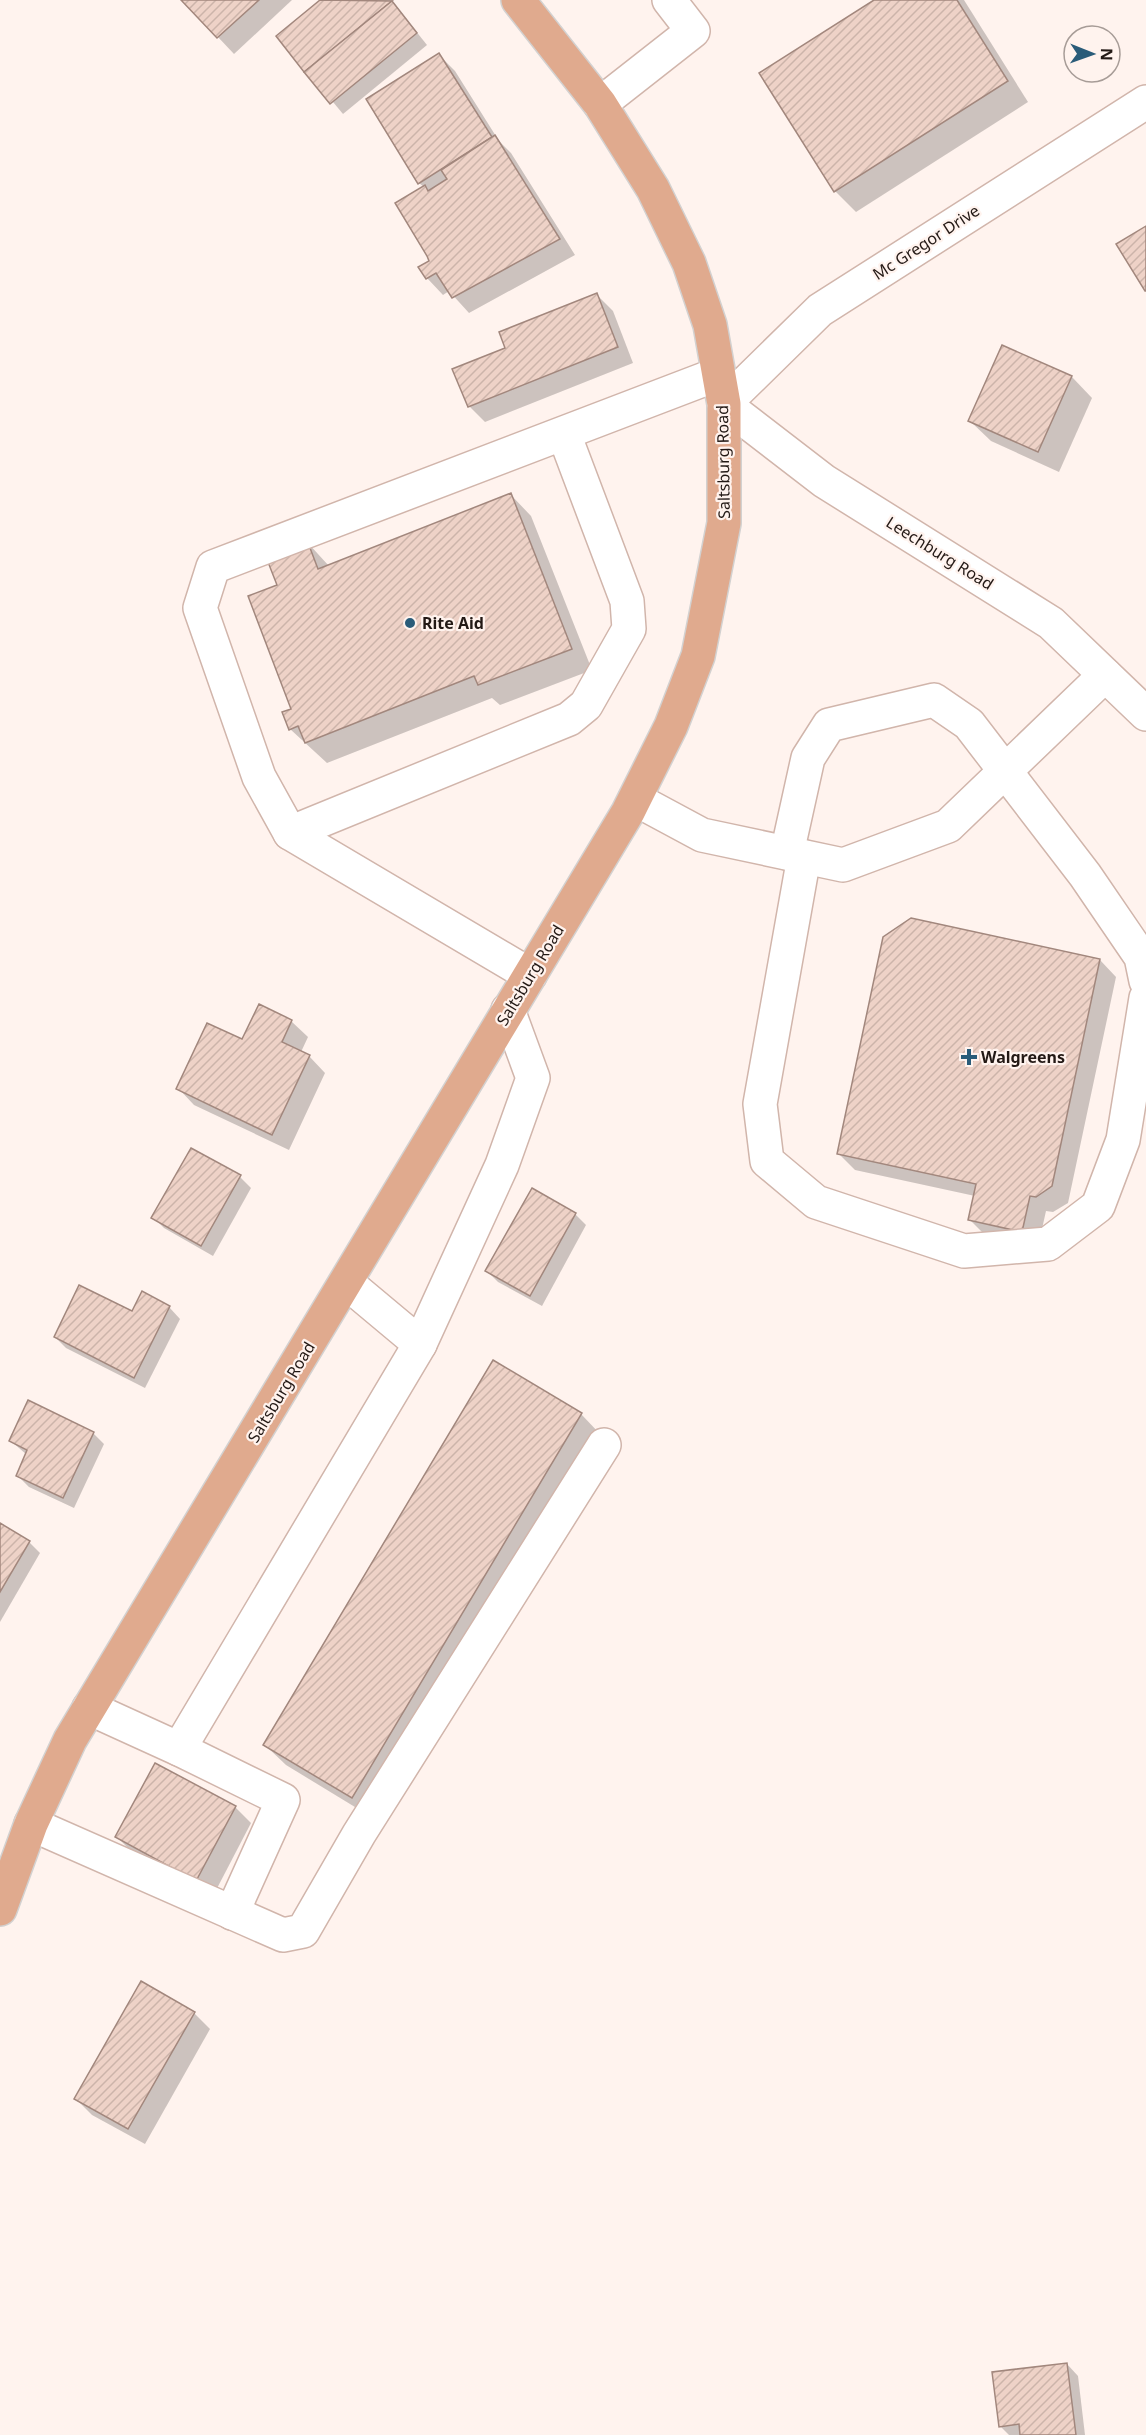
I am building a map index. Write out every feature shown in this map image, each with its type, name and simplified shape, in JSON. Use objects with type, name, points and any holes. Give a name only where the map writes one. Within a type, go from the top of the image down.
[{"type":"main road","name":"Saltsburg Road","points":[[0,1909],[31,1824],[70,1740],[347,1283],[634,799],[671,726],[698,656],[724,523],[721,389],[710,326],[689,263],[653,189],[600,104],[518,0]]},
{"type":"street","points":[[600,104],[693,31],[669,0]]},
{"type":"street","name":"Mc Gregor Drive","points":[[721,389],[820,310],[1146,102]]},
{"type":"street","points":[[530,975],[290,833],[259,777],[200,608],[213,567],[564,434],[721,389]]},
{"type":"street","name":"Leechburg Road","points":[[721,389],[824,481],[1051,622],[1146,714]]},
{"type":"street","points":[[290,833],[569,719],[586,705],[628,629],[627,601],[564,434]]},
{"type":"street","points":[[634,799],[702,835],[843,865],[948,826],[1105,675]]},
{"type":"street","points":[[1146,981],[1141,957],[1085,875],[969,724],[934,700],[829,725],[808,758],[760,1104],[767,1161],[816,1202],[964,1251],[1048,1244],[1098,1206],[1123,1140],[1146,998]]},
{"type":"street","points":[[178,1749],[420,1344],[501,1165],[533,1078],[508,1010]]},
{"type":"street","points":[[347,1283],[420,1344]]},
{"type":"street","points":[[31,1824],[283,1935],[303,1930],[359,1834],[604,1445]]},
{"type":"street","points":[[89,1707],[283,1800],[232,1913]]},
{"type":"building","points":[[181,0],[259,0],[217,38]]},
{"type":"building","points":[[320,0],[392,1],[304,72],[276,36]]},
{"type":"building","points":[[874,0],[957,0],[1008,81],[834,192],[759,73]]},
{"type":"building","points":[[392,1],[417,33],[330,104],[304,72]]},
{"type":"building","points":[[439,53],[492,137],[418,184],[366,99]]},
{"type":"building","points":[[495,135],[560,239],[452,298],[436,273],[426,279],[418,267],[429,261],[395,203],[425,185],[428,191],[447,179],[441,170]]},
{"type":"building","points":[[1146,226],[1146,291],[1145,291],[1116,244]]},
{"type":"building","points":[[597,293],[618,347],[468,407],[452,369],[505,348],[499,332]]},
{"type":"building","points":[[1002,345],[1072,376],[1038,452],[968,421]]},
{"type":"building","name":"Rite Aid","points":[[511,493],[572,649],[478,685],[474,676],[305,743],[298,726],[289,730],[282,712],[291,709],[248,596],[277,585],[266,557],[307,540],[318,569]]},
{"type":"building","name":"Walgreens","points":[[911,918],[1100,959],[1052,1186],[1036,1197],[1030,1196],[1022,1232],[968,1220],[976,1184],[837,1154],[883,937]]},
{"type":"building","points":[[259,1004],[292,1020],[282,1042],[310,1055],[272,1135],[176,1089],[207,1023],[242,1039]]},
{"type":"building","points":[[191,1148],[241,1175],[201,1246],[151,1218]]},
{"type":"building","points":[[532,1188],[576,1213],[530,1296],[485,1271]]},
{"type":"building","points":[[79,1285],[132,1311],[142,1291],[170,1306],[134,1378],[54,1337]]},
{"type":"building","points":[[493,1360],[582,1413],[352,1798],[263,1745]]},
{"type":"building","points":[[28,1400],[94,1432],[63,1498],[16,1476],[27,1450],[9,1441]]},
{"type":"building","points":[[0,1523],[30,1541],[0,1592]]},
{"type":"building","points":[[155,1763],[236,1806],[196,1881],[115,1837]]},
{"type":"building","points":[[141,1981],[195,2012],[128,2129],[74,2099]]},
{"type":"building","points":[[1067,2363],[1076,2435],[1020,2435],[1019,2424],[999,2427],[992,2372]]},
{"type":"place","name":"Rite Aid","points":[[410,623]]},
{"type":"place","name":"Walgreens","points":[[969,1057]]}]
